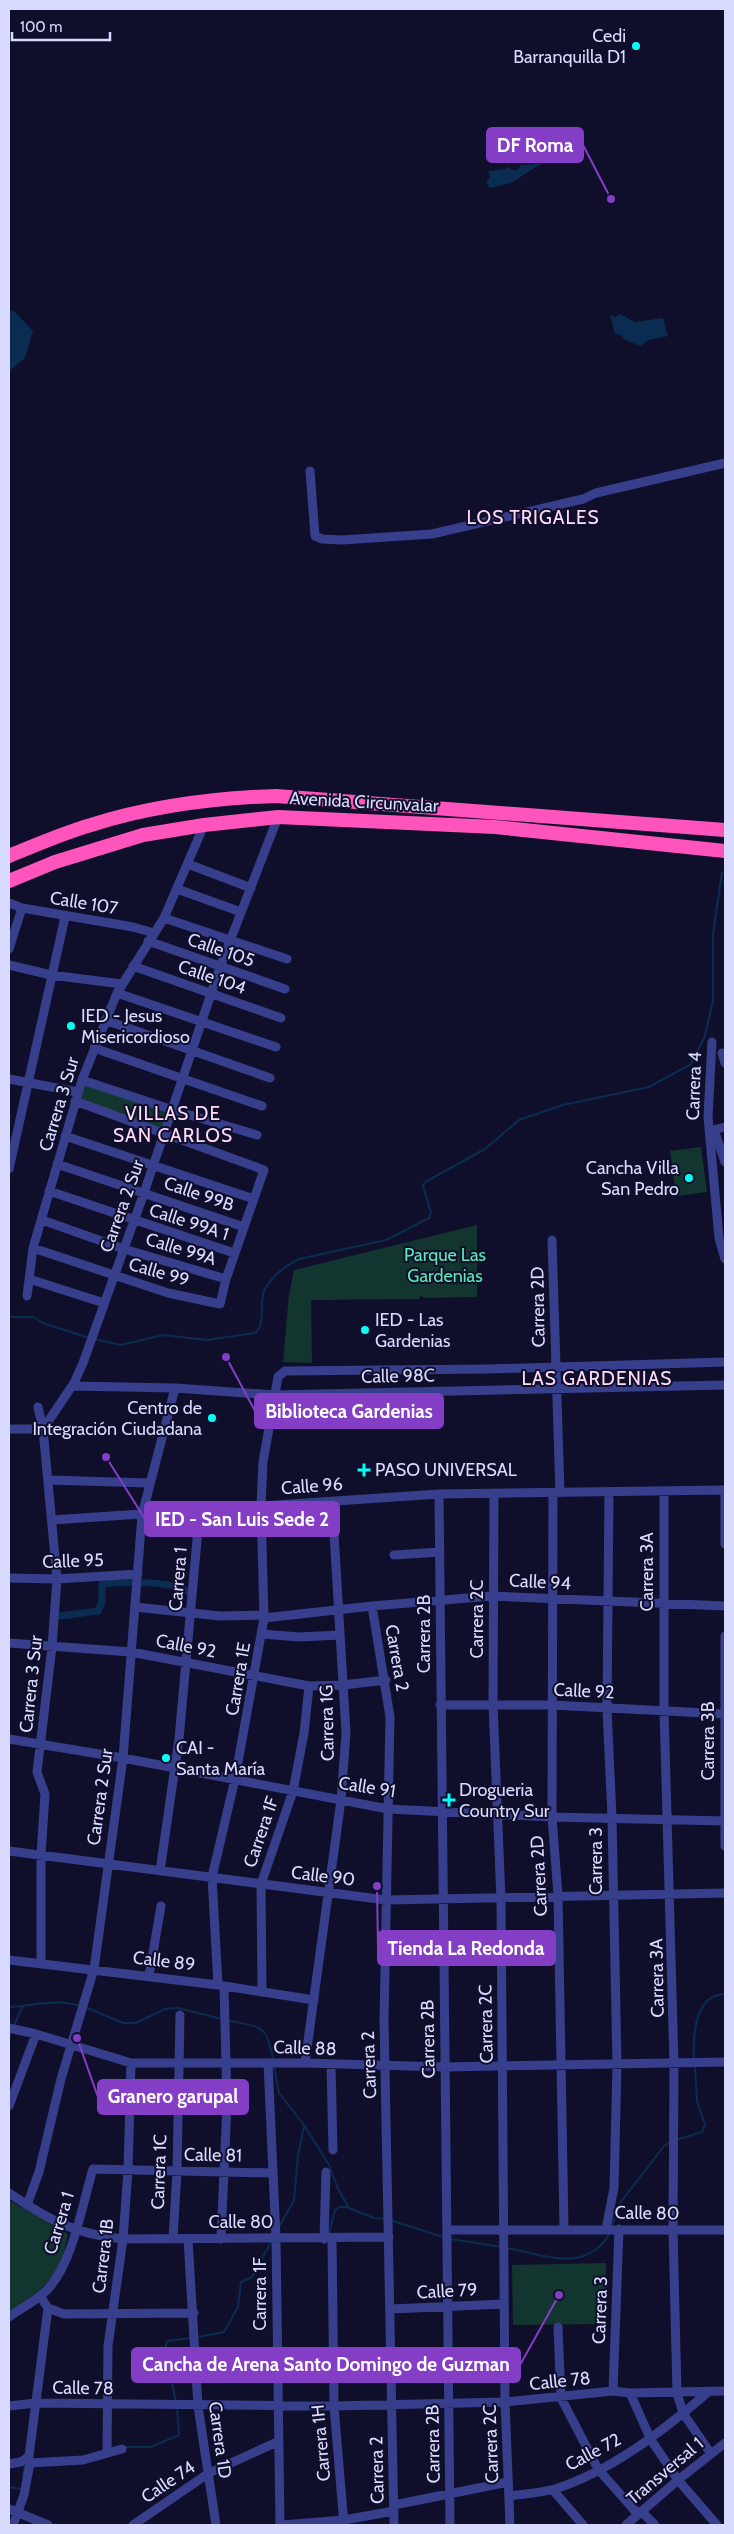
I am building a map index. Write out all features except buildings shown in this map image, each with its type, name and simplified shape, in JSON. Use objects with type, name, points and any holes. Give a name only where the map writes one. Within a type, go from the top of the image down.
[{"type":"highway","name":"Avenida Circunvalar","points":[[9,856],[91,825],[155,810],[235,797],[276,796],[725,830]]},
{"type":"highway","name":"Avenida Circunvalar","points":[[9,881],[96,848],[143,835],[204,825],[278,817],[496,827],[725,851]]},
{"type":"street","points":[[310,471],[315,536],[322,539],[342,540],[409,537],[465,528],[583,499],[596,493],[725,463]]},
{"type":"street","name":"Carrera 2 Sur","points":[[43,1429],[72,1386],[91,1339],[173,1110],[220,967],[278,817]]},
{"type":"street","name":"Carrera 3 Sur","points":[[27,1296],[33,1248],[76,1097],[94,1048],[117,993],[164,918],[204,825]]},
{"type":"street","points":[[188,864],[251,888]]},
{"type":"street","points":[[177,889],[242,912]]},
{"type":"street","name":"Calle 107","points":[[9,903],[22,908],[133,927],[154,933]]},
{"type":"street","points":[[9,949],[22,908]]},
{"type":"street","points":[[9,1169],[65,916]]},
{"type":"street","points":[[164,918],[287,959]]},
{"type":"street","name":"Calle 105","points":[[148,941],[284,989]]},
{"type":"street","points":[[9,965],[51,976],[122,984]]},
{"type":"street","name":"Calle 104","points":[[133,966],[281,1018]]},
{"type":"street","points":[[117,993],[276,1047]]},
{"type":"street","points":[[105,1020],[270,1078]]},
{"type":"street","name":"Carrera 4","points":[[712,1042],[708,1107],[712,1131],[725,1162]]},
{"type":"street","points":[[94,1048],[182,1080],[262,1106]]},
{"type":"street","points":[[722,1053],[725,1062]]},
{"type":"street","points":[[9,1079],[76,1097],[164,1134],[264,1170],[226,1279]]},
{"type":"street","points":[[82,1080],[173,1110],[258,1134]]},
{"type":"street","points":[[725,1127],[712,1131],[725,1259]]},
{"type":"street","points":[[65,1136],[254,1199]]},
{"type":"street","name":"Calle 99B","points":[[57,1164],[244,1227]]},
{"type":"street","name":"Calle 99A 1","points":[[49,1191],[234,1253]]},
{"type":"street","name":"Calle 99A","points":[[42,1220],[124,1248],[226,1279]]},
{"type":"street","name":"Carrera 2D","points":[[552,1240],[556,1388],[552,1817],[558,1895],[564,2228]]},
{"type":"street","name":"Calle 99","points":[[33,1248],[168,1293],[220,1304],[226,1279]]},
{"type":"street","points":[[29,1279],[104,1303]]},
{"type":"street","name":"Calle 98C","points":[[278,1377],[285,1371],[555,1367],[725,1362]]},
{"type":"street","name":"Carrera 1E","points":[[221,2239],[226,2171],[226,2064],[224,2010],[212,1877],[236,1779],[256,1677],[262,1634],[264,1616],[263,1462],[278,1377]]},
{"type":"street","name":"Calle 98C","points":[[72,1386],[175,1388],[275,1395],[725,1385]]},
{"type":"street","name":"Carrera 2 Sur","points":[[27,2205],[44,2156],[70,2044],[94,1969],[123,1758],[142,1515],[175,1388]]},
{"type":"street","name":"Carrera 3 Sur","points":[[38,1407],[43,1429],[57,1580],[52,1647],[37,1772],[45,1794],[40,1855],[41,1964]]},
{"type":"street","points":[[9,1430],[43,1429]]},
{"type":"street","points":[[48,1480],[149,1483]]},
{"type":"street","points":[[725,1490],[725,1544]]},
{"type":"street","name":"Calle 96","points":[[52,1520],[439,1494],[725,1490]]},
{"type":"street","name":"Carrera 3A","points":[[664,1491],[664,1710],[666,1818],[671,1895],[674,2064],[672,2150],[677,2393],[683,2413],[710,2454]]},
{"type":"street","name":"Carrera 3","points":[[610,1492],[610,1602],[607,1709],[612,1817],[612,1895],[617,2065],[612,2229],[613,2391]]},
{"type":"street","name":"Carrera 2C","points":[[494,1493],[492,1596],[496,1814],[501,1899],[505,2402],[510,2525]]},
{"type":"street","name":"Carrera 2B","points":[[439,1494],[450,2525]]},
{"type":"street","name":"Carrera 1G","points":[[305,2063],[341,1800],[346,1733],[332,1501]]},
{"type":"street","name":"Carrera 1","points":[[160,1871],[175,1768],[187,1662],[200,1511]]},
{"type":"street","points":[[394,1555],[440,1552]]},
{"type":"street","name":"Calle 95","points":[[9,1578],[137,1580]]},
{"type":"street","name":"Calle 94","points":[[135,1607],[220,1616],[264,1616],[492,1596],[725,1606]]},
{"type":"street","name":"Carrera 2","points":[[372,1606],[386,1680],[390,1718],[384,2020],[394,2525]]},
{"type":"street","points":[[262,1634],[299,1637],[340,1635]]},
{"type":"street","name":"Carrera 3B","points":[[725,1636],[725,1846]]},
{"type":"street","name":"Calle 92","points":[[9,1643],[131,1652],[309,1686],[343,1685],[386,1680]]},
{"type":"street","name":"Carrera 1F","points":[[262,1991],[261,1884],[292,1791],[304,1733],[309,1686]]},
{"type":"street","name":"Calle 92","points":[[440,1705],[552,1705],[724,1714]]},
{"type":"street","name":"Calle 91","points":[[9,1739],[123,1758],[388,1808],[552,1817],[666,1818],[725,1821]]},
{"type":"street","name":"Calle 90","points":[[9,1851],[386,1900],[501,1899],[558,1895],[725,1894]]},
{"type":"street","points":[[149,1976],[161,1906]]},
{"type":"street","name":"Calle 89","points":[[9,1960],[221,1985],[314,2000]]},
{"type":"street","name":"Carrera 1C","points":[[173,2239],[177,2171],[180,2015]]},
{"type":"street","name":"Calle 88","points":[[11,2029],[36,2034],[131,2063],[305,2063],[444,2067],[725,2062]]},
{"type":"street","points":[[9,2106],[36,2034]]},
{"type":"street","name":"Carrera 1B","points":[[107,2451],[106,2405],[112,2314],[123,2239],[128,2170],[131,2063]]},
{"type":"street","name":"Carrera 1F","points":[[271,2063],[272,2173],[276,2238],[277,2442],[281,2525]]},
{"type":"street","points":[[331,2065],[333,2150]]},
{"type":"street","name":"Carrera 1","points":[[9,2316],[40,2296],[53,2282],[72,2247],[75,2230],[93,2169]]},
{"type":"street","name":"Calle 81","points":[[93,2169],[272,2173]]},
{"type":"street","name":"Carrera 1H","points":[[326,2172],[334,2406],[344,2522]]},
{"type":"street","name":"Calle 80","points":[[9,2193],[27,2205],[75,2230],[93,2236],[123,2239],[328,2239],[388,2236]]},
{"type":"street","name":"Calle 80","points":[[448,2231],[564,2228],[725,2230]]},
{"type":"street","points":[[72,2247],[80,2240],[93,2236]]},
{"type":"street","name":"Carrera 1D","points":[[188,2239],[194,2313],[198,2406],[216,2525]]},
{"type":"street","points":[[40,2296],[48,2308],[64,2314],[194,2313]]},
{"type":"street","name":"Calle 79","points":[[391,2309],[504,2304]]},
{"type":"street","points":[[13,2525],[13,2510],[24,2495],[48,2308]]},
{"type":"street","points":[[558,2327],[561,2398],[598,2469],[635,2511],[642,2512],[655,2525]]},
{"type":"street","name":"Calle 78","points":[[9,2406],[36,2403],[334,2406],[505,2402],[561,2398],[613,2391],[630,2394],[725,2391]]},
{"type":"street","name":"Calle 72","points":[[509,2496],[553,2490],[598,2469],[651,2440],[707,2392]]},
{"type":"street","points":[[630,2394],[651,2440],[678,2480],[716,2525]]},
{"type":"street","name":"Calle 74","points":[[133,2525],[209,2473],[277,2442]]},
{"type":"street","name":"Transversal 1","points":[[626,2525],[725,2443]]},
{"type":"street","points":[[9,2464],[29,2460],[83,2460],[107,2451],[122,2449]]},
{"type":"street","points":[[281,2525],[344,2522],[450,2494],[508,2482]]},
{"type":"street","points":[[553,2490],[583,2525]]},
{"type":"street","points":[[13,2510],[48,2525]]},
{"type":"green space","points":[[85,1083],[166,1112],[161,1128],[80,1099]]},
{"type":"green space","name":"Cancha Villa San Pedro","points":[[701,1147],[707,1192],[676,1196],[670,1151]]},
{"type":"green space","name":"Parque Las Gardenias","points":[[477,1225],[477,1297],[426,1298],[420,1296],[419,1299],[311,1300],[312,1363],[283,1362],[289,1294],[294,1270]]},
{"type":"green space","points":[[9,2200],[68,2234],[61,2261],[49,2280],[41,2289],[9,2312]]},
{"type":"green space","points":[[606,2263],[607,2324],[513,2325],[512,2265]]},
{"type":"water","points":[[541,161],[542,163],[511,183],[490,188],[486,181],[490,178],[488,171],[508,167],[516,171],[521,165],[531,165]]},
{"type":"water","points":[[9,310],[15,312],[33,331],[25,358],[9,371]]},
{"type":"water","points":[[610,314],[615,317],[620,314],[635,322],[663,318],[668,336],[648,340],[641,346],[625,340],[621,335],[615,334]]},
{"type":"waterway","points":[[94,1339],[121,1345],[163,1335],[207,1340],[255,1333],[260,1325],[264,1291],[274,1277],[299,1259],[386,1240],[429,1218],[431,1213],[423,1186],[425,1182],[485,1149],[519,1120],[563,1105],[649,1087],[691,1064],[705,1036],[713,1001],[713,934],[722,872]]},
{"type":"waterway","points":[[9,1317],[33,1317],[43,1323],[89,1338]]},
{"type":"waterway","points":[[60,1616],[98,1611],[102,1602],[102,1584],[161,1584],[183,1589],[190,1593]]},
{"type":"waterway","points":[[694,2059],[695,2028],[701,2009],[707,2001],[715,1996],[725,1994]]},
{"type":"waterway","points":[[9,2007],[54,2003],[80,2006]]},
{"type":"waterway","points":[[13,2027],[23,2006]]},
{"type":"waterway","points":[[85,2007],[123,2023],[136,2023],[165,2009],[178,2008],[222,2019]]},
{"type":"waterway","points":[[227,2020],[248,2024],[261,2029],[268,2039],[273,2060]]},
{"type":"waterway","points":[[9,2038],[12,2031]]},
{"type":"waterway","points":[[676,2140],[702,2132],[705,2125],[697,2101],[695,2066]]},
{"type":"waterway","points":[[274,2067],[279,2093],[304,2125],[329,2165],[338,2189],[349,2208],[374,2218],[386,2219]]},
{"type":"waterway","points":[[279,2227],[294,2200],[298,2155],[304,2127]]},
{"type":"waterway","points":[[612,2226],[620,2203],[664,2146],[669,2143]]},
{"type":"waterway","points":[[329,2233],[335,2210],[340,2207],[347,2207]]},
{"type":"waterway","points":[[390,2220],[443,2237]]},
{"type":"waterway","points":[[506,2248],[549,2257],[576,2258],[589,2254],[600,2246],[610,2233]]},
{"type":"waterway","points":[[450,2239],[502,2247]]},
{"type":"waterway","points":[[198,2337],[224,2332],[238,2307],[241,2282],[252,2277],[272,2240]]},
{"type":"waterway","points":[[176,2402],[171,2378],[163,2359],[167,2341],[191,2338]]},
{"type":"waterway","points":[[124,2447],[151,2447],[179,2435],[177,2407]]},
{"type":"waterway","points":[[23,2478],[25,2463]]},
{"type":"waterway","points":[[9,2487],[21,2489]]},
{"type":"place","name":"Cedi Barranquilla D1","points":[[636,46]]},
{"type":"place","name":"DF Roma","points":[[611,199]]},
{"type":"place","name":"IED - Jesus Misericordioso","points":[[71,1026]]},
{"type":"place","name":"Cancha Villa San Pedro","points":[[689,1178]]},
{"type":"place","name":"IED - Las Gardenias","points":[[365,1330]]},
{"type":"place","name":"Biblioteca Gardenias","points":[[226,1357]]},
{"type":"place","name":"Centro de Integración Ciudadana","points":[[212,1418]]},
{"type":"place","name":"IED - San Luis Sede 2","points":[[106,1457]]},
{"type":"place","name":"PASO UNIVERSAL","points":[[364,1470]]},
{"type":"place","name":"CAI - Santa María","points":[[166,1758]]},
{"type":"place","name":"Drogueria Country Sur","points":[[449,1800]]},
{"type":"place","name":"Tienda La Redonda","points":[[377,1886]]},
{"type":"place","name":"Granero garupal","points":[[77,2038]]},
{"type":"place","name":"Cancha de Arena Santo Domingo de Guzman","points":[[559,2295]]},
{"type":"district","name":"LOS TRIGALES","points":[[533,517]]},
{"type":"district","name":"VILLAS DE SAN CARLOS","points":[[173,1124]]},
{"type":"district","name":"LAS GARDENIAS","points":[[597,1378]]}]
